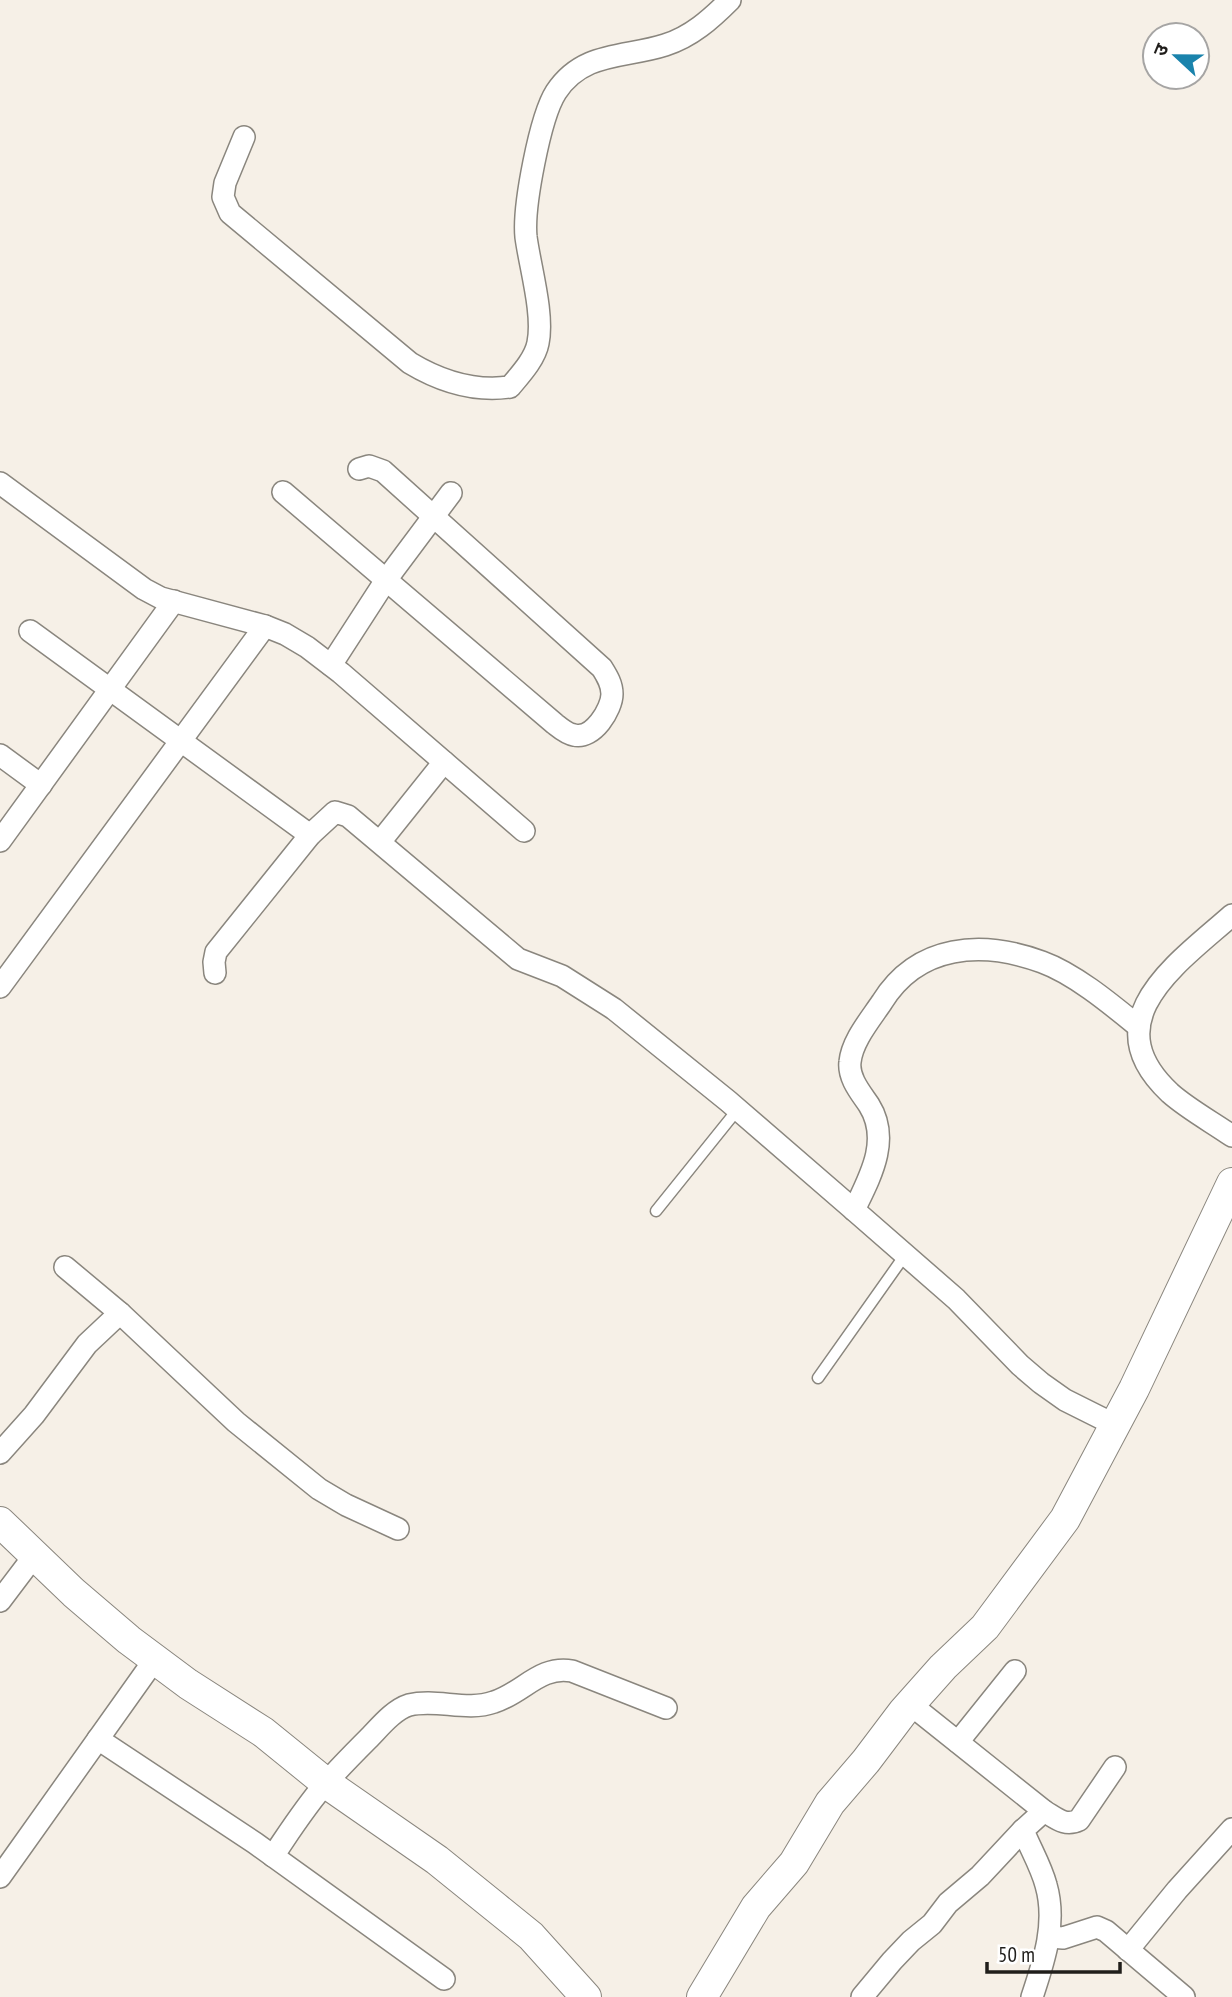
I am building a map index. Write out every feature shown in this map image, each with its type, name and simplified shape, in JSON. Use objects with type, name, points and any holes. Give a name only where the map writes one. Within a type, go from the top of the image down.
[{"type":"street","points":[[244,137],[225,183],[223,197],[230,213],[432,376],[457,384],[496,389],[510,387],[532,356],[539,337],[540,328],[526,234],[538,141],[555,94],[567,78],[581,67],[607,56],[665,45],[695,32],[730,0]]},
{"type":"street","points":[[283,492],[555,724],[572,735],[581,736],[593,729],[609,709],[612,692],[602,668],[383,471],[369,466],[359,468]]},
{"type":"street","points":[[0,483],[144,589],[174,601],[285,634],[331,665],[524,831]]},
{"type":"street","points":[[331,665],[386,580],[451,494]]},
{"type":"street","points":[[0,841],[174,601]]},
{"type":"street","points":[[0,988],[265,626]]},
{"type":"street","points":[[30,631],[310,835]]},
{"type":"street","points":[[0,755],[41,785]]},
{"type":"street","points":[[380,842],[444,762]]},
{"type":"street","points":[[215,973],[216,953],[310,835],[335,812],[348,816],[511,954],[589,991],[614,1009],[738,1109],[956,1299],[1041,1383],[1065,1400],[1115,1426]]},
{"type":"street","points":[[1232,915],[1163,976],[1148,1001],[1139,1027],[1140,1048],[1148,1067],[1171,1094],[1232,1136]]},
{"type":"street","points":[[854,1210],[874,1167],[878,1150],[878,1128],[871,1108],[849,1072],[850,1060],[854,1046],[901,977],[946,953],[971,948],[1009,952],[1044,963],[1110,1003],[1139,1027]]},
{"type":"street","points":[[702,1997],[756,1908],[794,1863],[830,1803],[910,1704],[943,1667],[985,1627],[1065,1520],[1115,1426],[1232,1183]]},
{"type":"street","points":[[65,1267],[120,1313],[236,1422],[319,1489],[398,1529]]},
{"type":"street","points":[[0,1453],[34,1415],[87,1344],[120,1313]]},
{"type":"street","points":[[0,1522],[74,1593],[155,1659],[263,1732],[326,1783],[437,1860],[531,1936],[586,1997]]},
{"type":"street","points":[[0,1601],[34,1556]]},
{"type":"street","points":[[0,1877],[155,1659]]},
{"type":"street","points":[[273,1856],[326,1783],[387,1719],[407,1706],[426,1703],[474,1706],[488,1704],[499,1701],[558,1669],[572,1671],[666,1708]]},
{"type":"street","points":[[958,1742],[1015,1671]]},
{"type":"street","points":[[910,1704],[1044,1811],[1065,1823],[1071,1824],[1079,1820],[1115,1767]]},
{"type":"street","points":[[98,1739],[273,1856],[444,1979]]},
{"type":"street","points":[[862,1997],[891,1961],[932,1924],[948,1903],[980,1876],[1044,1811]]},
{"type":"street","points":[[1128,1950],[1232,1829]]},
{"type":"street","points":[[1023,1830],[1046,1885],[1051,1919],[1050,1937],[1037,1995]]},
{"type":"street","points":[[1050,1937],[1063,1938],[1097,1927],[1106,1931],[1184,1997]]},
{"type":"lane","points":[[656,1211],[738,1109]]},
{"type":"lane","points":[[818,1378],[905,1255]]}]
